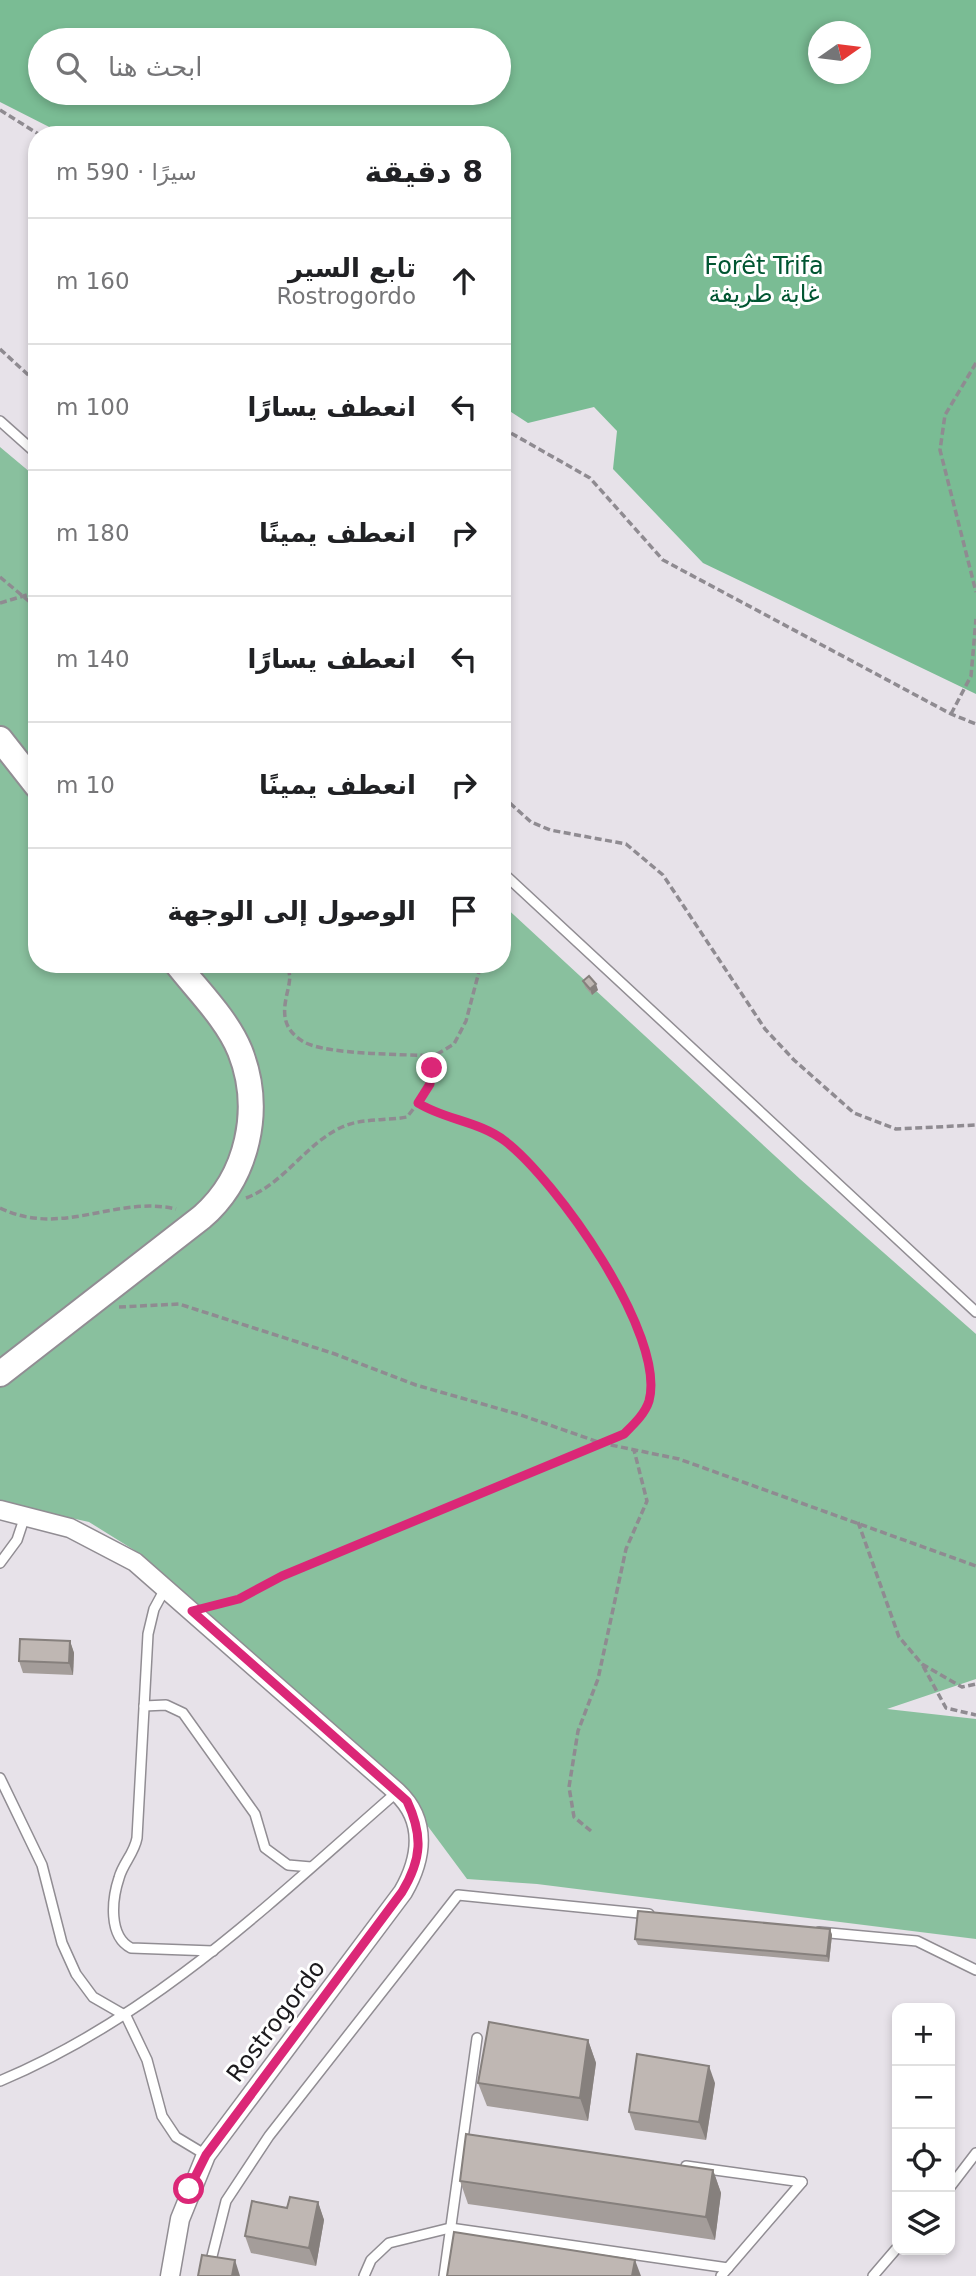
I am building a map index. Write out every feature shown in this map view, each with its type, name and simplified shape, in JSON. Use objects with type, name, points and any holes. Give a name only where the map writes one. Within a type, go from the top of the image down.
[{"type":"street","points":[[0,739],[28,775]]},
{"type":"street","points":[[0,1374],[221,1201],[240,1169],[248,1138],[247,1076],[240,1050],[228,1029],[184,973]]},
{"type":"street","points":[[0,1510],[70,1528],[100,1541],[135,1562],[166,1586],[402,1796]]},
{"type":"street","name":"Rostrogordo","points":[[170,2276],[180,2219],[206,2155],[407,1885],[416,1867],[420,1840],[416,1820],[402,1796]]},
{"type":"lane","points":[[0,422],[28,446]]},
{"type":"lane","points":[[511,880],[976,1312]]},
{"type":"lane","points":[[0,1563],[17,1540],[25,1516]]},
{"type":"lane","points":[[166,1586],[150,1621],[137,1838],[133,1853],[118,1879],[114,1928],[120,1941],[131,1948],[213,1951]]},
{"type":"lane","points":[[144,1706],[166,1705],[183,1713],[255,1814],[265,1848],[288,1865],[311,1867]]},
{"type":"lane","points":[[0,1778],[42,1865],[62,1943],[72,1967],[93,1997],[126,2016],[147,2060],[162,2116],[176,2137],[206,2155]]},
{"type":"lane","points":[[0,2081],[69,2050],[126,2016],[213,1951],[311,1867],[402,1796]]},
{"type":"lane","points":[[207,2276],[226,2201],[269,2136],[458,1895],[662,1916]]},
{"type":"lane","points":[[810,1931],[917,1941],[976,1970]]},
{"type":"lane","points":[[444,2276],[477,2038]]},
{"type":"lane","points":[[463,2137],[477,2138]]},
{"type":"lane","points":[[955,2180],[976,2153]]},
{"type":"lane","points":[[364,2276],[371,2260],[389,2243],[450,2228],[724,2272],[802,2182],[680,2166]]},
{"type":"lane","points":[[873,2276],[892,2254]]},
{"type":"path","points":[[0,110],[28,128]]},
{"type":"path","points":[[0,349],[28,375]]},
{"type":"path","points":[[976,363],[945,415],[940,450],[976,592]]},
{"type":"path","points":[[511,433],[590,478],[663,560],[951,714],[976,724]]},
{"type":"path","points":[[0,577],[28,601]]},
{"type":"path","points":[[0,603],[28,595]]},
{"type":"path","points":[[951,714],[971,676],[976,619]]},
{"type":"path","points":[[511,804],[531,822],[550,830],[626,844],[663,875],[765,1029],[793,1060],[854,1113],[896,1129],[976,1125]]},
{"type":"path","points":[[290,973],[284,1016],[291,1032],[305,1043],[329,1048],[433,1056],[454,1044],[466,1021],[479,973]]},
{"type":"path","points":[[237,1201],[255,1195],[316,1143],[343,1126],[407,1117],[430,1084],[433,1056]]},
{"type":"path","points":[[192,1611],[239,1599],[282,1576],[624,1434],[638,1420],[649,1401],[650,1385],[643,1343],[624,1298],[596,1250],[530,1162],[502,1139],[418,1103]]},
{"type":"path","points":[[0,1208],[19,1217],[39,1221],[156,1207],[202,1217]]},
{"type":"path","points":[[99,1298],[125,1309],[179,1304],[335,1354],[416,1385],[521,1415],[601,1443],[679,1459],[976,1566]]},
{"type":"path","points":[[591,1831],[574,1817],[569,1787],[578,1731],[598,1679],[626,1549],[647,1501],[634,1450]]},
{"type":"path","points":[[857,1521],[899,1637],[922,1664],[946,1708],[976,1715]]},
{"type":"path","points":[[922,1664],[962,1687],[976,1685]]},
{"type":"green space","name":"Forêt Trifa غابة طريفة","points":[[0,0],[976,0],[976,694],[703,563],[613,469],[617,431],[594,407],[528,423],[511,412],[511,126],[47,126],[0,102]]},
{"type":"green space","points":[[0,447],[28,470],[28,973],[511,973],[511,912],[800,1179],[976,1334],[976,1679],[887,1709],[976,1719],[976,1939],[537,1884],[467,1879],[404,1794],[142,1555],[89,1522],[0,1502]]},
{"type":"building","points":[[589,976],[596,984],[590,989],[583,981]]},
{"type":"building","points":[[20,1639],[70,1641],[69,1663],[19,1661]]},
{"type":"building","points":[[638,1911],[830,1929],[827,1956],[635,1939]]},
{"type":"building","points":[[489,2022],[588,2040],[580,2098],[478,2083]]},
{"type":"building","points":[[637,2054],[709,2066],[699,2122],[629,2112]]},
{"type":"building","points":[[466,2134],[713,2170],[706,2217],[460,2181]]},
{"type":"building","points":[[290,2197],[318,2202],[309,2248],[245,2236],[252,2201],[287,2208]]},
{"type":"building","points":[[454,2232],[635,2260],[632,2276],[447,2276]]},
{"type":"building","points":[[202,2255],[235,2260],[232,2276],[198,2276]]},
{"type":"route","points":[[189,2189],[206,2155],[402,1892],[416,1867],[420,1840],[416,1820],[407,1801],[192,1611],[239,1599],[282,1576],[624,1434],[638,1420],[649,1401],[650,1385],[643,1343],[624,1298],[596,1250],[530,1162],[502,1139],[463,1120],[443,1115],[418,1103],[430,1084],[432,1068]]}]
